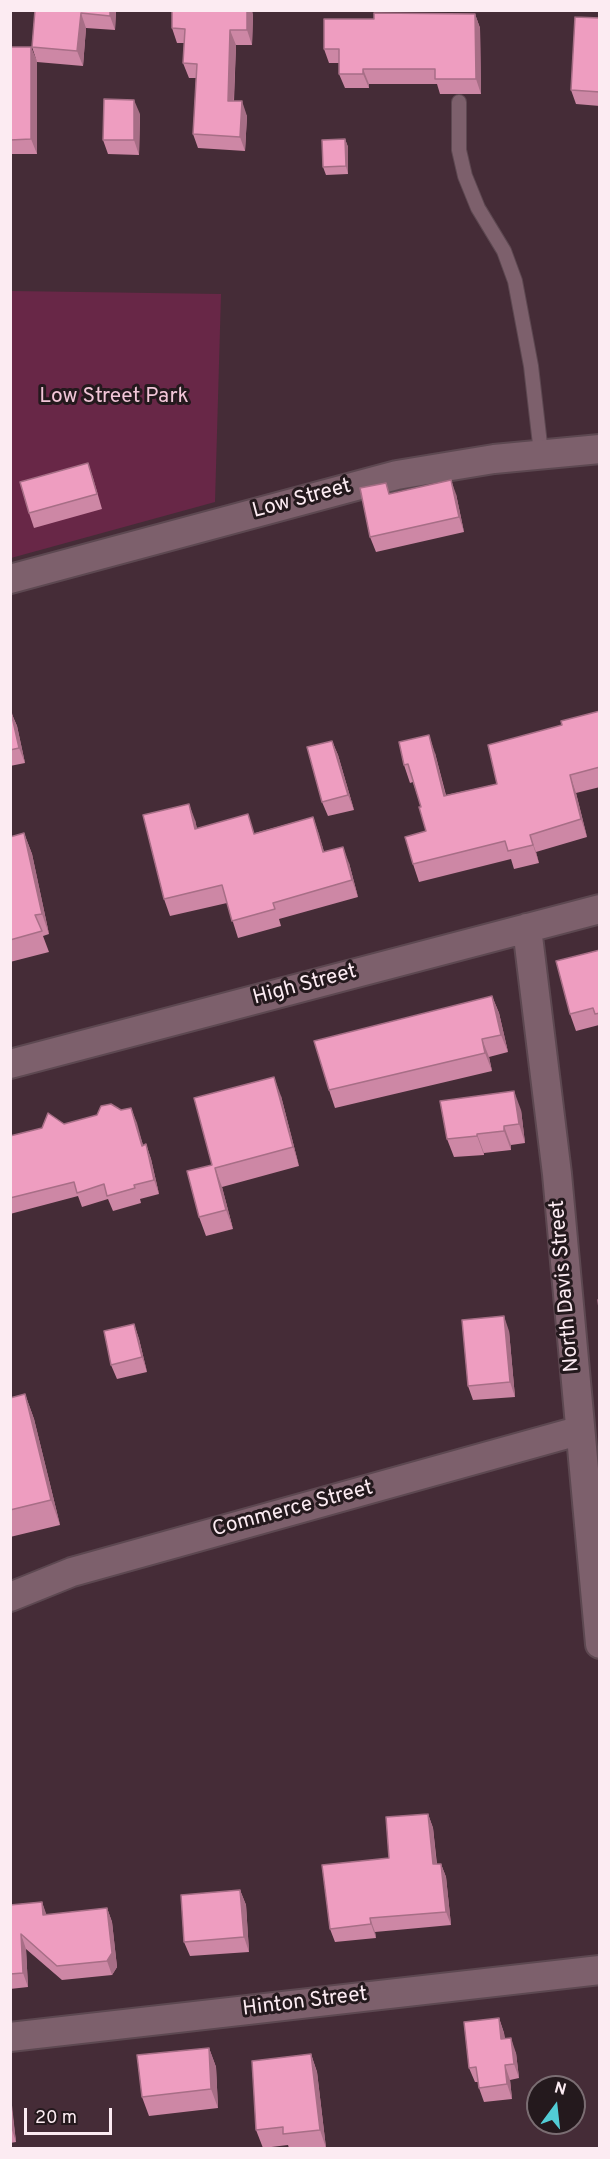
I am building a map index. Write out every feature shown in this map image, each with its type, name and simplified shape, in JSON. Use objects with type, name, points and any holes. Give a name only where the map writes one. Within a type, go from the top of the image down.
[{"type":"street","name":"Low Street","points":[[10,579],[397,476],[541,453],[600,449]]},
{"type":"street","name":"High Street","points":[[10,1064],[600,909]]},
{"type":"street","name":"North Davis Street","points":[[527,928],[557,1174],[578,1431],[600,1644]]},
{"type":"street","name":"Commerce Street","points":[[10,1597],[72,1572],[578,1431]]},
{"type":"street","name":"Hinton Street","points":[[10,2037],[600,1970]]},
{"type":"lane","points":[[459,102],[459,150],[465,176],[478,208],[504,251],[515,281],[531,366],[541,453]]},
{"type":"green space","name":"Low Street Park","points":[[11,291],[221,294],[215,502],[11,558]]},
{"type":"building","points":[[35,10],[110,10],[110,16],[81,13],[77,51],[32,47]]},
{"type":"building","points":[[172,10],[247,10],[247,30],[230,30],[228,101],[242,101],[240,137],[193,134],[197,64],[183,63],[185,29],[172,28]]},
{"type":"building","points":[[374,13],[475,14],[476,79],[435,79],[435,69],[363,69],[363,74],[339,74],[339,49],[324,49],[324,19],[374,19]]},
{"type":"building","points":[[575,17],[600,18],[600,92],[571,90]]},
{"type":"building","points":[[10,47],[31,47],[31,139],[10,140]]},
{"type":"building","points":[[104,99],[134,100],[134,140],[103,140]]},
{"type":"building","points":[[345,139],[346,166],[323,167],[322,140]]},
{"type":"building","points":[[88,463],[97,494],[29,513],[20,482]]},
{"type":"building","points":[[451,480],[459,517],[370,537],[360,488],[386,483],[389,494]]},
{"type":"building","points":[[600,711],[600,767],[570,775],[581,819],[530,835],[533,845],[508,851],[505,841],[413,864],[405,837],[426,831],[408,764],[404,765],[399,742],[429,735],[444,796],[497,784],[488,745],[562,725],[561,721]]},
{"type":"building","points":[[10,712],[19,748],[10,750]]},
{"type":"building","points":[[332,741],[348,795],[322,802],[307,747]]},
{"type":"building","points":[[189,804],[195,829],[248,814],[254,834],[313,817],[323,852],[343,847],[352,880],[273,903],[275,909],[232,921],[222,885],[164,899],[143,815]]},
{"type":"building","points":[[24,833],[42,914],[35,915],[42,931],[10,940],[10,837]]},
{"type":"building","points":[[600,950],[600,1013],[595,1014],[593,1008],[570,1014],[556,961]]},
{"type":"building","points":[[492,996],[501,1035],[482,1039],[485,1053],[329,1090],[314,1041]]},
{"type":"building","points":[[274,1077],[293,1147],[215,1168],[226,1210],[199,1217],[187,1171],[212,1165],[194,1098]]},
{"type":"building","points":[[514,1091],[519,1124],[504,1126],[504,1131],[447,1139],[440,1101]]},
{"type":"building","points":[[111,1104],[121,1110],[131,1108],[142,1146],[146,1144],[154,1180],[107,1196],[104,1184],[77,1193],[74,1182],[10,1198],[10,1136],[42,1128],[48,1113],[64,1124],[97,1115],[101,1106]]},
{"type":"building","points":[[504,1316],[510,1382],[468,1386],[462,1320]]},
{"type":"building","points":[[134,1324],[142,1357],[111,1365],[104,1331]]},
{"type":"building","points":[[25,1394],[51,1500],[10,1510],[10,1398]]},
{"type":"building","points":[[428,1814],[433,1864],[441,1864],[446,1912],[370,1918],[371,1924],[330,1929],[322,1865],[389,1858],[386,1817]]},
{"type":"building","points":[[240,1890],[244,1937],[184,1942],[181,1895]]},
{"type":"building","points":[[42,1902],[43,1915],[107,1908],[112,1953],[107,1961],[57,1966],[21,1934],[23,1973],[10,1974],[10,1905]]},
{"type":"building","points":[[499,2018],[501,2039],[511,2038],[514,2064],[505,2065],[507,2084],[479,2088],[476,2067],[469,2068],[464,2022]]},
{"type":"building","points":[[209,2048],[211,2089],[142,2097],[137,2055]]},
{"type":"building","points":[[311,2054],[320,2130],[283,2134],[283,2127],[256,2130],[252,2061]]}]
